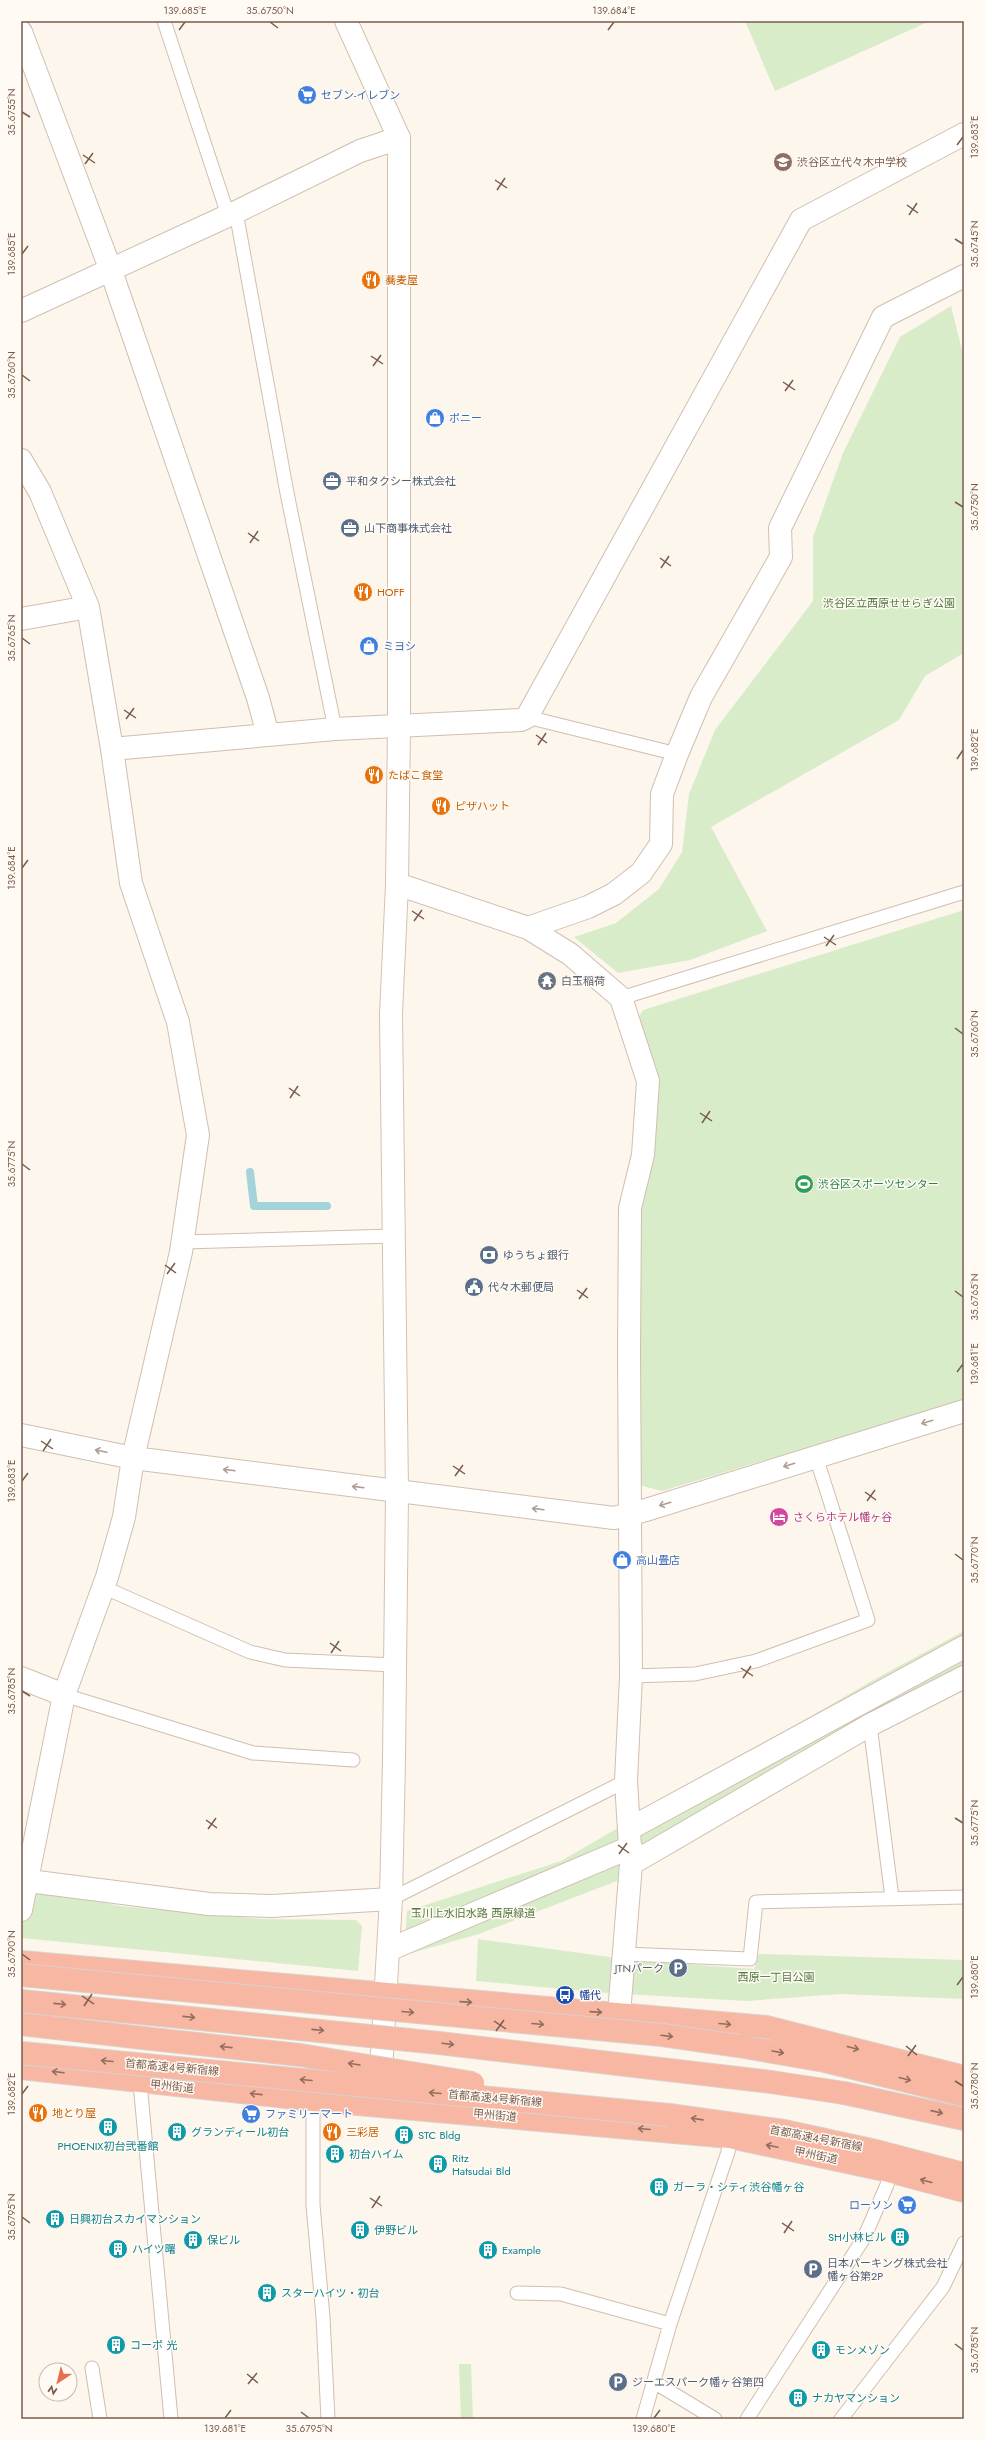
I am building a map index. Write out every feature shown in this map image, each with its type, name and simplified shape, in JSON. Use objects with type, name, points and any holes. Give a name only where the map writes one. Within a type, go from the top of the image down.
[{"type":"highway","points":[[21,1962],[766,2027],[964,2077]]},
{"type":"highway","points":[[21,1975],[662,2035],[739,2046],[825,2061],[964,2096]]},
{"type":"highway","points":[[21,2001],[439,2043],[771,2082],[844,2094],[964,2119]]},
{"type":"highway","points":[[21,2024],[300,2055],[669,2115]]},
{"type":"highway","name":"首都高速4号新宿線","points":[[21,2053],[669,2115],[784,2130],[876,2151],[964,2174]]},
{"type":"highway","name":"甲州街道","points":[[21,2068],[313,2100],[730,2137],[889,2171],[964,2191]]},
{"type":"highway","points":[[784,2130],[893,2145],[964,2159]]},
{"type":"street","points":[[346,21],[399,138],[399,726],[397,884],[391,1014],[397,1492],[391,1900],[379,2105]]},
{"type":"street","points":[[21,32],[110,268],[258,698],[268,735]]},
{"type":"street","points":[[112,749],[335,729],[521,720],[527,717],[801,220],[964,134]]},
{"type":"street","points":[[21,311],[360,152],[399,138]]},
{"type":"street","points":[[528,928],[588,907],[614,894],[641,873],[661,844],[662,794],[701,697],[781,557],[780,528],[883,317],[964,276]]},
{"type":"street","points":[[21,460],[40,492],[88,607],[112,749],[131,883],[178,1022],[198,1135],[183,1242],[133,1458],[124,1517],[103,1587],[64,1695],[24,1881],[21,1910]]},
{"type":"street","points":[[21,619],[88,607]]},
{"type":"street","points":[[397,884],[528,928],[570,954],[622,998],[648,1081],[643,1156],[630,1208],[629,1354],[631,1676],[626,1781],[630,1846],[619,2014]]},
{"type":"street","points":[[21,1435],[133,1458],[614,1518],[631,1515],[964,1411]]},
{"type":"street","points":[[630,1846],[964,1647]]},
{"type":"street","points":[[388,1950],[630,1846],[964,1677]]},
{"type":"street","points":[[21,1678],[64,1695]]},
{"type":"street","points":[[24,1881],[209,1904],[272,1906],[391,1900]]},
{"type":"lane","points":[[164,21],[232,213],[335,729]]},
{"type":"lane","points":[[527,717],[677,754]]},
{"type":"lane","points":[[622,998],[964,892]]},
{"type":"lane","points":[[183,1242],[393,1236]]},
{"type":"lane","points":[[631,1676],[695,1674],[756,1661],[868,1620],[816,1457]]},
{"type":"lane","points":[[103,1587],[250,1652],[285,1660],[395,1665]]},
{"type":"lane","points":[[64,1695],[253,1753],[353,1760]]},
{"type":"lane","points":[[870,1725],[892,1898]]},
{"type":"lane","points":[[391,1900],[626,1781]]},
{"type":"lane","points":[[624,1954],[750,1959],[756,1902],[964,1897]]},
{"type":"lane","points":[[140,2082],[170,2419]]},
{"type":"lane","points":[[313,2100],[313,2205],[323,2317],[328,2419]]},
{"type":"lane","points":[[643,2419],[670,2324],[728,2152],[730,2137]]},
{"type":"lane","points":[[747,2419],[864,2238],[887,2185],[889,2171]]},
{"type":"lane","points":[[841,2419],[943,2287],[964,2243]]},
{"type":"lane","points":[[516,2293],[561,2294],[670,2324]]},
{"type":"lane","points":[[92,2368],[100,2419]]},
{"type":"lane","points":[[654,2382],[715,2419]]},
{"type":"green space","points":[[745,21],[930,21],[775,91]]},
{"type":"green space","name":"渋谷区立西原せせらぎ公園","points":[[951,306],[964,358],[964,653],[925,676],[899,720],[711,827],[767,931],[690,960],[618,973],[574,937],[616,923],[659,889],[682,852],[689,794],[715,730],[813,601],[813,537],[843,453],[900,337]]},
{"type":"green space","name":"渋谷区スポーツセンター","points":[[964,910],[964,1401],[662,1491],[639,1485],[637,1211],[657,1082],[639,1017],[643,1010]]},
{"type":"green space","name":"玉川上水旧水路 西原緑道","points":[[964,1631],[964,1672],[622,1879],[479,1934],[404,1955],[407,1911],[561,1861],[877,1678]]},
{"type":"green space","points":[[21,1884],[119,1906],[261,1919],[356,1920],[362,1926],[358,1971],[21,1938]]},
{"type":"green space","name":"西原一丁目公園","points":[[478,1939],[631,1960],[754,1969],[759,1954],[964,1960],[964,1999],[840,1994],[747,2001],[607,1993],[476,1981]]},
{"type":"green space","points":[[459,2364],[471,2364],[473,2419],[461,2419]]},
{"type":"waterway","points":[[250,1172],[254,1206],[327,1206]]},
{"type":"place","name":"セブン-イレブン","points":[[307,95]]},
{"type":"place","name":"渋谷区立代々木中学校","points":[[783,162]]},
{"type":"place","name":"蕎麦屋","points":[[371,280]]},
{"type":"place","name":"ポニー","points":[[435,418]]},
{"type":"place","name":"平和タクシー株式会社","points":[[332,481]]},
{"type":"place","name":"山下商事株式会社","points":[[350,528]]},
{"type":"place","name":"HOFF","points":[[363,592]]},
{"type":"place","name":"ミヨシ","points":[[369,646]]},
{"type":"place","name":"たばこ食堂","points":[[374,775]]},
{"type":"place","name":"ピザハット","points":[[441,806]]},
{"type":"place","name":"白玉稲荷","points":[[547,981]]},
{"type":"place","name":"渋谷区スポーツセンター","points":[[804,1184]]},
{"type":"place","name":"ゆうちょ銀行","points":[[489,1255]]},
{"type":"place","name":"代々木郵便局","points":[[474,1287]]},
{"type":"place","name":"さくらホテル幡ヶ谷","points":[[779,1517]]},
{"type":"place","name":"高山畳店","points":[[622,1560]]},
{"type":"place","name":"JTNパーク","points":[[678,1968]]},
{"type":"place","name":"幡代","points":[[565,1995]]},
{"type":"place","name":"地とり屋","points":[[38,2113]]},
{"type":"place","name":"ファミリーマート","points":[[251,2114]]},
{"type":"place","name":"PHOENIX初台弐番館","points":[[108,2127]]},
{"type":"place","name":"グランディール初台","points":[[177,2132]]},
{"type":"place","name":"三彩居","points":[[332,2132]]},
{"type":"place","name":"STC Bldg","points":[[404,2135]]},
{"type":"place","name":"初台ハイム","points":[[335,2154]]},
{"type":"place","name":"Ritz Hatsudai Bld","points":[[438,2164]]},
{"type":"place","name":"ガーラ・シティ渋谷幡ヶ谷","points":[[659,2187]]},
{"type":"place","name":"ローソン","points":[[907,2205]]},
{"type":"place","name":"日興初台スカイマンション","points":[[55,2219]]},
{"type":"place","name":"伊野ビル","points":[[360,2230]]},
{"type":"place","name":"SH小林ビル","points":[[900,2237]]},
{"type":"place","name":"保ビル","points":[[193,2240]]},
{"type":"place","name":"ハイツ曙","points":[[118,2249]]},
{"type":"place","name":"Example","points":[[488,2250]]},
{"type":"place","name":"日本パーキング株式会社 幡ヶ谷第2P","points":[[813,2269]]},
{"type":"place","name":"スターハイツ・初台","points":[[267,2293]]},
{"type":"place","name":"コーポ 光","points":[[116,2345]]},
{"type":"place","name":"モンメゾン","points":[[821,2350]]},
{"type":"place","name":"ジーエスパーク幡ヶ谷第四","points":[[618,2382]]},
{"type":"place","name":"ナカヤマンション","points":[[798,2398]]}]
